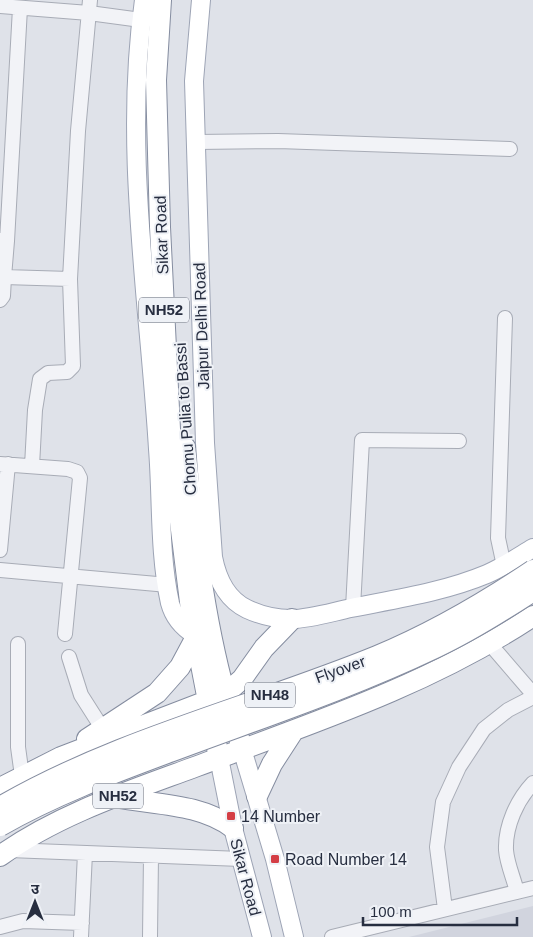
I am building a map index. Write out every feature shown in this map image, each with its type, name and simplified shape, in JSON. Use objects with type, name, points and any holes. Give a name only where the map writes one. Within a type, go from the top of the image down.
[{"type":"highway","name":"Sikar Road","points":[[161,0],[156,80],[166,365],[172,458],[194,631]]},
{"type":"highway","name":"Chomu Pulia to Bassi","points":[[175,0],[170,81],[183,429],[200,568],[225,694]]},
{"type":"highway","name":"Flyover","points":[[0,807],[76,768],[377,656],[452,620],[495,596],[533,570]]},
{"type":"highway","name":"Flyover","points":[[0,826],[35,806],[83,784],[302,702],[428,652],[480,625],[533,591]]},
{"type":"highway","points":[[242,748],[294,730],[435,672],[490,644],[533,616]]},
{"type":"highway","points":[[0,788],[61,757],[225,694],[242,679],[264,648],[292,619]]},
{"type":"highway","name":"NH52","points":[[194,631],[219,758]]},
{"type":"highway","points":[[61,757],[157,693],[180,667],[194,631]]},
{"type":"highway","name":"NH52","points":[[4,853],[40,831],[115,797],[242,748],[225,694]]},
{"type":"highway","points":[[257,796],[272,764],[294,730]]},
{"type":"highway","points":[[115,797],[197,811],[212,815],[233,828]]},
{"type":"main road","points":[[144,0],[136,82],[136,140],[145,311],[170,604],[183,628],[194,631]]},
{"type":"main road","name":"Jaipur Delhi Road","points":[[201,0],[194,81],[204,443],[213,557],[217,574],[234,600],[246,609],[267,616],[292,619],[439,589],[486,574],[504,566],[533,548]]},
{"type":"main road","points":[[242,748],[257,796],[294,937]]},
{"type":"main road","name":"Sikar Road","points":[[219,758],[233,828],[262,937]]},
{"type":"street","points":[[0,6],[20,8],[89,6],[141,20]]},
{"type":"street","points":[[32,466],[35,410],[40,379],[48,373],[67,372],[73,366],[70,279],[78,131],[89,6]]},
{"type":"street","points":[[0,300],[3,296],[4,241],[20,8]]},
{"type":"street","points":[[197,142],[278,141],[510,149]]},
{"type":"street","points":[[4,277],[70,279]]},
{"type":"street","points":[[504,566],[498,538],[505,318]]},
{"type":"street","points":[[353,608],[362,440],[459,441]]},
{"type":"street","points":[[0,550],[4,464],[74,470],[80,478],[65,634]]},
{"type":"street","points":[[0,570],[168,585]]},
{"type":"street","points":[[18,644],[18,747],[22,776]]},
{"type":"street","points":[[445,910],[437,847],[443,802],[459,767],[484,729],[508,710],[533,696],[490,644]]},
{"type":"street","points":[[69,657],[81,695],[102,728]]},
{"type":"street","points":[[517,892],[506,850],[510,821],[520,797],[533,783]]},
{"type":"street","points":[[4,853],[85,853],[241,859]]},
{"type":"street","points":[[0,927],[23,921],[81,930],[85,853]]},
{"type":"street","points":[[150,937],[151,856]]},
{"type":"street","points":[[332,937],[533,888]]},
{"type":"shaded area","points":[[533,906],[533,937],[409,937]]},
{"type":"place","name":"14 Number","points":[[231,816]]},
{"type":"place","name":"Road Number 14","points":[[275,859]]}]
